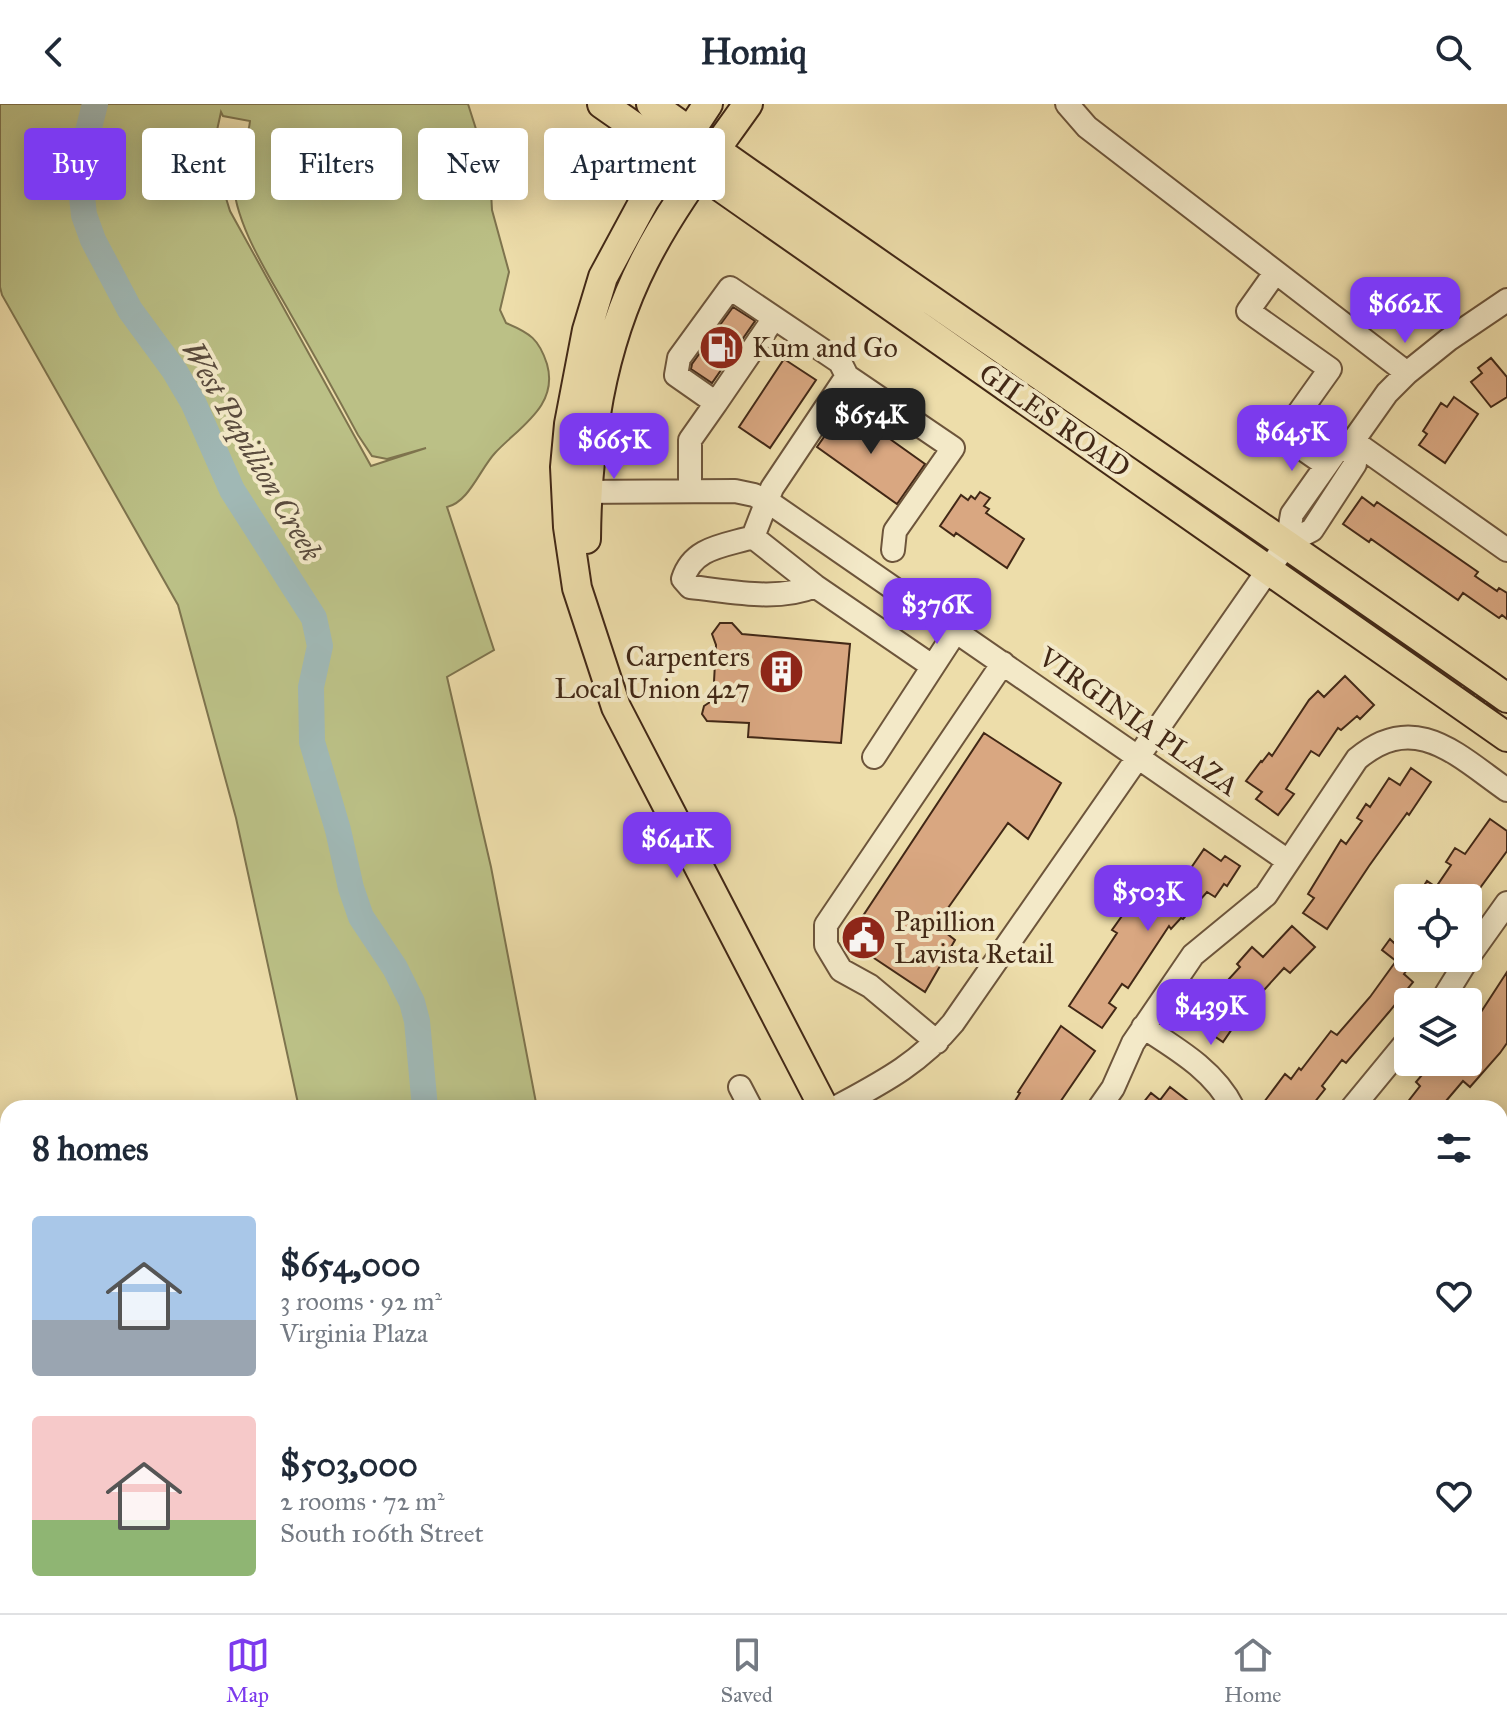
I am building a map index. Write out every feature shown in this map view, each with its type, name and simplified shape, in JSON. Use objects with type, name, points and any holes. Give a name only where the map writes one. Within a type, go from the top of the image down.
[{"type":"main road","name":"GILES ROAD","points":[[602,104],[652,128]]},
{"type":"main road","name":"GILES ROAD","points":[[651,104],[670,128]]},
{"type":"main road","points":[[691,128],[708,104]]},
{"type":"main road","points":[[725,137],[748,104]]},
{"type":"main road","name":"GILES ROAD","points":[[725,172],[1287,543],[1507,698]]},
{"type":"main road","name":"GILES ROAD","points":[[725,173],[1268,570],[1507,737]]},
{"type":"main road","points":[[577,492],[565,467],[569,424],[591,317],[603,277],[646,200]]},
{"type":"main road","points":[[683,200],[644,260],[615,331],[568,527],[577,588],[616,707],[820,1100]]},
{"type":"street","points":[[1067,104],[1087,127],[1407,373]]},
{"type":"street","points":[[1275,273],[1248,311],[1330,369],[1283,435],[1326,465]]},
{"type":"street","points":[[716,403],[676,375],[679,358],[730,288],[840,362],[847,376],[953,448],[894,540]]},
{"type":"street","points":[[850,1100],[901,1072],[937,1042],[1287,543],[1292,514],[1338,449],[1353,441],[1387,393],[1407,373],[1448,340],[1507,300]]},
{"type":"street","points":[[690,491],[690,440],[774,318]]},
{"type":"street","points":[[753,537],[765,501],[847,376]]},
{"type":"street","points":[[1287,543],[1312,530],[1355,464],[1353,441]]},
{"type":"street","points":[[1353,441],[1507,550]]},
{"type":"street","name":"VIRGINIA PLAZA","points":[[577,492],[735,491],[754,495],[1288,861]]},
{"type":"street","points":[[753,537],[815,586],[932,666]]},
{"type":"street","points":[[753,537],[696,555],[687,566],[683,579],[690,587],[764,594],[798,593],[815,586]]},
{"type":"street","points":[[874,757],[956,631]]},
{"type":"street","points":[[937,1042],[870,986],[841,970],[826,945],[826,925],[1003,663]]},
{"type":"street","points":[[1105,1100],[1133,1043],[1193,955],[1266,895],[1357,759],[1374,744],[1413,737],[1432,741],[1452,751],[1507,790]]},
{"type":"street","points":[[1450,988],[1507,903]]},
{"type":"street","points":[[1143,1027],[1202,1069],[1229,1100]]},
{"type":"street","points":[[1359,1100],[1394,1057]]},
{"type":"street","points":[[740,1087],[747,1100]]},
{"type":"green space","points":[[0,104],[468,104],[476,128],[418,128],[418,200],[491,200],[509,272],[500,310],[506,323],[527,334],[541,348],[549,379],[542,404],[495,453],[462,499],[447,507],[494,650],[447,677],[491,867],[535,1100],[297,1100],[236,818],[178,605],[2,295]],"holes":[[[221,112],[223,116],[250,121],[249,128],[255,128],[255,200],[236,200],[263,265],[372,456],[387,459],[426,448],[371,466],[227,200],[142,200],[142,128],[217,128]]]},
{"type":"building","name":"Kum and Go","points":[[733,307],[755,321],[712,383],[691,369],[692,364]]},
{"type":"building","points":[[1491,358],[1507,377],[1507,397],[1491,407],[1471,382],[1482,373],[1478,368]]},
{"type":"building","points":[[784,359],[816,380],[770,448],[739,427]]},
{"type":"building","points":[[1454,397],[1478,414],[1445,463],[1419,445],[1427,434],[1423,431],[1441,403],[1447,407]]},
{"type":"building","points":[[845,407],[925,464],[897,504],[817,447]]},
{"type":"building","points":[[980,492],[990,498],[984,506],[989,509],[986,513],[1024,539],[1007,568],[956,533],[954,536],[940,526],[961,495],[968,500],[971,496],[975,499]]},
{"type":"building","points":[[1362,497],[1374,506],[1377,502],[1478,572],[1475,576],[1497,591],[1499,588],[1507,593],[1507,619],[1502,615],[1499,618],[1463,593],[1458,600],[1371,539],[1369,542],[1343,524]]},
{"type":"building","name":"Carpenters Local Union 427","points":[[720,623],[732,623],[742,634],[850,644],[841,743],[748,737],[749,723],[707,721],[702,714],[704,706],[713,700],[716,645],[712,634]]},
{"type":"building","points":[[1345,676],[1374,705],[1360,719],[1357,716],[1341,730],[1338,728],[1319,756],[1311,751],[1286,789],[1294,794],[1278,815],[1256,799],[1262,792],[1246,781],[1269,753],[1272,756],[1309,700],[1318,691],[1324,697]]},
{"type":"building","points":[[984,733],[1061,783],[1028,839],[1008,823],[936,925],[955,940],[925,992],[847,940]]},
{"type":"building","points":[[1411,768],[1431,782],[1327,929],[1303,913],[1314,898],[1308,894],[1341,840],[1346,844],[1362,821],[1357,818],[1366,804],[1370,807],[1389,778],[1400,785]]},
{"type":"building","points":[[1490,819],[1507,831],[1507,851],[1482,885],[1438,884],[1451,865],[1446,862],[1455,848],[1465,854]]},
{"type":"building","points":[[1204,849],[1221,861],[1225,856],[1240,866],[1227,886],[1224,884],[1215,897],[1207,892],[1183,919],[1171,929],[1169,926],[1128,988],[1122,984],[1109,1003],[1116,1008],[1102,1028],[1069,1006],[1117,933],[1112,930],[1127,909],[1145,890],[1152,896],[1170,875],[1180,884]]},
{"type":"building","points":[[1292,926],[1315,947],[1290,973],[1284,968],[1243,1013],[1223,1042],[1188,1018],[1210,985],[1218,991],[1240,967],[1237,964],[1252,947],[1263,957]]},
{"type":"building","points":[[1390,939],[1394,943],[1394,959],[1382,950]]},
{"type":"building","points":[[1394,964],[1394,972],[1406,972],[1413,982],[1408,988],[1394,988],[1394,1006],[1346,1063],[1342,1060],[1322,1086],[1325,1089],[1316,1100],[1266,1100],[1285,1074],[1291,1079],[1299,1068],[1301,1070],[1331,1031],[1337,1035]]},
{"type":"building","points":[[1507,972],[1507,1043],[1482,1073],[1482,1010]]},
{"type":"building","points":[[1061,1026],[1095,1051],[1061,1100],[1016,1100]]},
{"type":"building","points":[[1421,1076],[1480,1076],[1470,1087],[1463,1081],[1447,1100],[1409,1100],[1420,1086],[1416,1082]]},
{"type":"building","points":[[1170,1087],[1187,1100],[1160,1100]]},
{"type":"building","points":[[1151,1093],[1160,1100],[1145,1100]]},
{"type":"waterway","name":"West Papillion Creek","points":[[95,104],[84,147],[81,188],[84,215],[93,240],[130,310],[174,370],[193,402],[232,490],[314,618],[320,646],[311,687],[312,742],[361,917],[395,968],[412,1002],[417,1021],[424,1100]]},
{"type":"place","name":"Kum and Go","points":[[721,347]]},
{"type":"place","name":"Carpenters Local Union 427","points":[[781,672]]},
{"type":"place","name":"Papillion Lavista Retail","points":[[863,937]]}]
